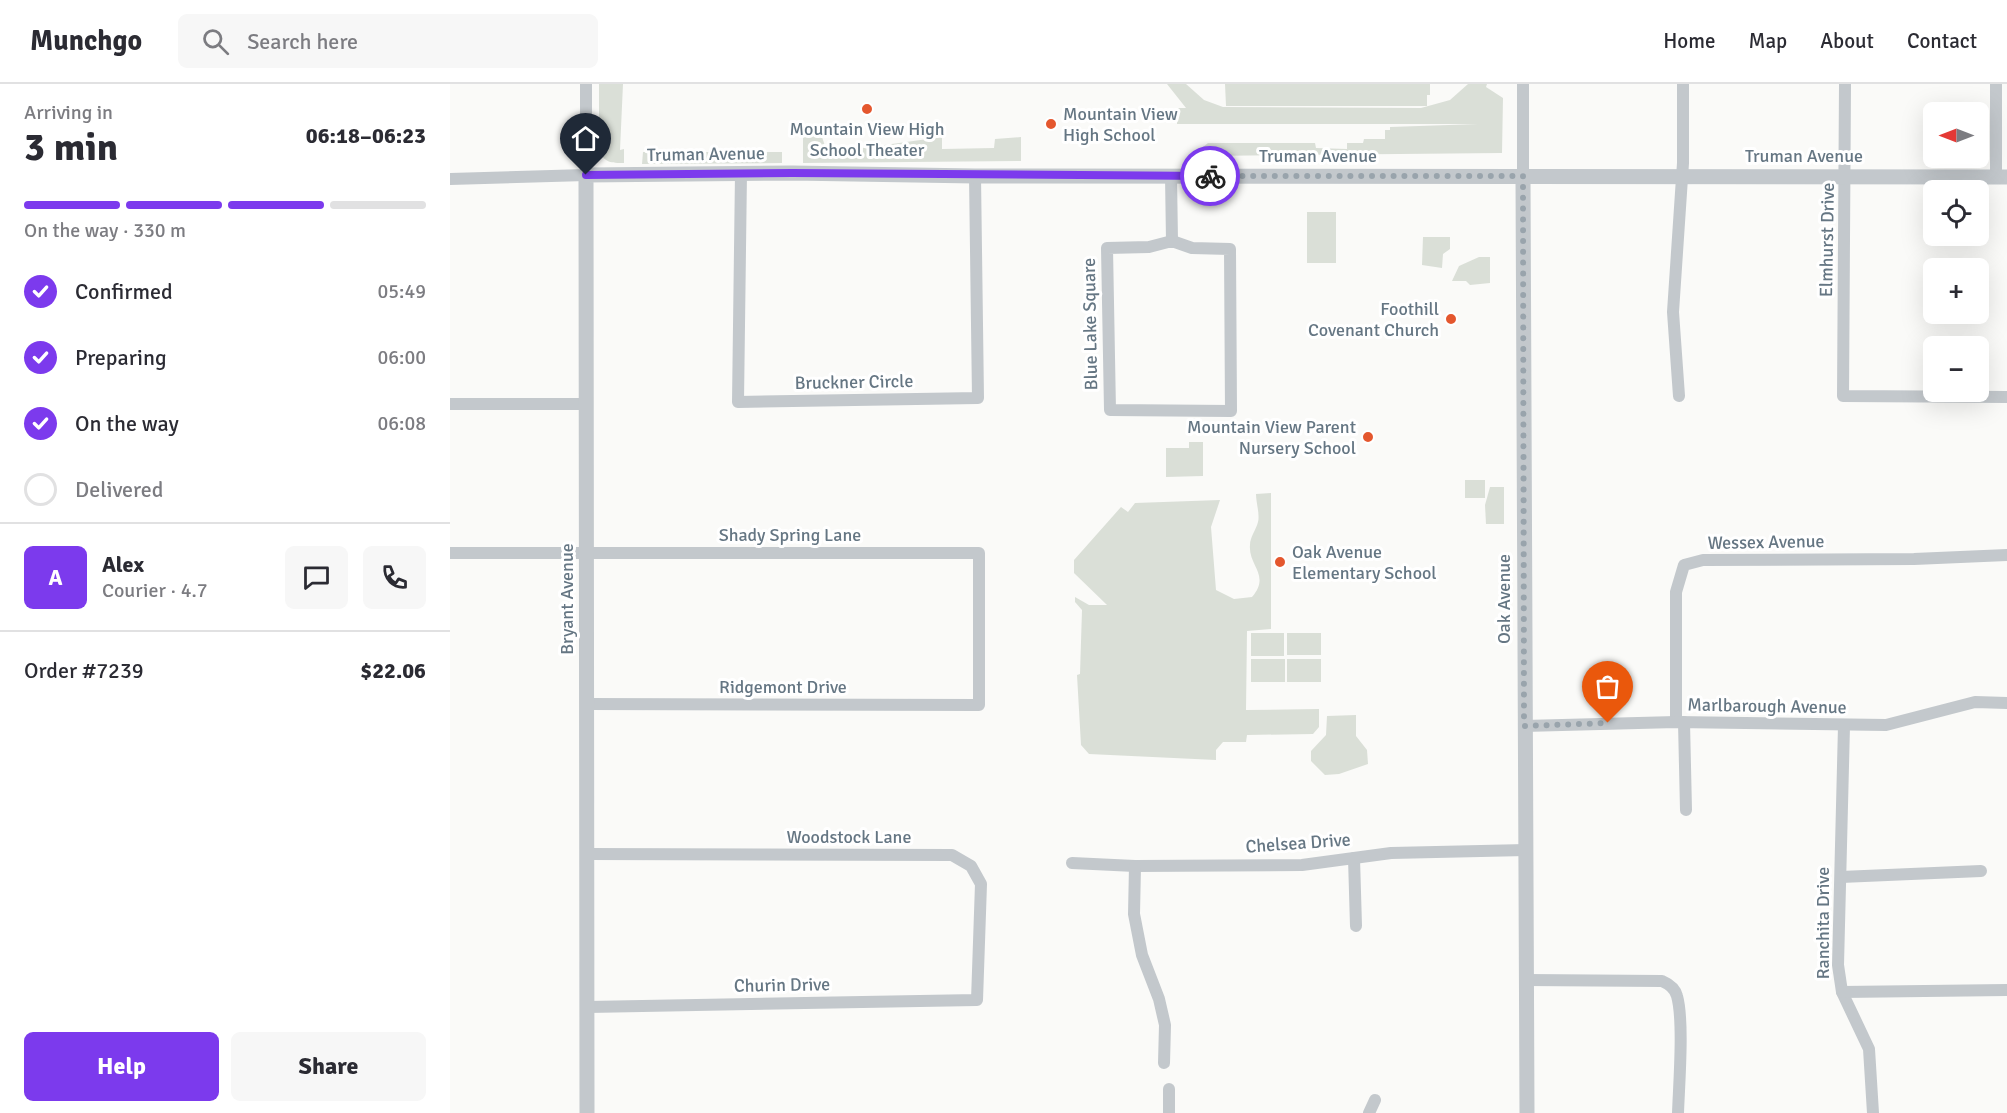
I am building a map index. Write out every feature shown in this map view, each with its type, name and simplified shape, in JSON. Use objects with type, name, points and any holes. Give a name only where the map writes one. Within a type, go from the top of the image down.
[{"type":"street","name":"Bryant Avenue","points":[[586,84],[584,404],[587,1113]]},
{"type":"street","name":"Oak Avenue","points":[[1523,84],[1527,1113]]},
{"type":"street","points":[[1679,396],[1673,312],[1682,176],[1683,84]]},
{"type":"street","name":"Elmhurst Drive","points":[[1845,84],[1843,396],[2007,397]]},
{"type":"street","points":[[1996,84],[2002,177]]},
{"type":"street","name":"Truman Avenue","points":[[450,179],[741,173],[975,176],[2002,177]]},
{"type":"street","name":"Bruckner Circle","points":[[741,173],[738,402],[978,398],[975,176]]},
{"type":"street","points":[[1171,176],[1172,241]]},
{"type":"street","name":"Blue Lake Square","points":[[1172,241],[1192,248],[1230,249],[1231,411],[1110,410],[1107,248],[1149,247],[1172,241]]},
{"type":"street","points":[[450,404],[584,404]]},
{"type":"street","name":"Shady Spring Lane","points":[[450,552],[979,553],[979,705]]},
{"type":"street","name":"Wessex Avenue","points":[[1680,722],[1676,592],[1683,565],[1703,560],[1914,560],[2007,555]]},
{"type":"street","name":"Marlbarough Avenue","points":[[1524,726],[1680,722],[1886,725],[1975,702],[2007,703]]},
{"type":"street","name":"Ridgemont Drive","points":[[587,704],[979,705]]},
{"type":"street","points":[[1680,722],[1686,810]]},
{"type":"street","name":"Ranchita Drive","points":[[1844,726],[1838,965],[1842,992],[1869,1049],[1874,1089],[1873,1113]]},
{"type":"street","name":"Chelsea Drive","points":[[1072,863],[1135,866],[1302,865],[1391,853],[1526,850]]},
{"type":"street","name":"Woodstock Lane","points":[[587,854],[952,855],[971,866],[981,884],[977,1000]]},
{"type":"street","points":[[1354,858],[1356,926]]},
{"type":"street","points":[[1135,866],[1134,914],[1142,955],[1159,999],[1165,1025],[1164,1063]]},
{"type":"street","points":[[1841,877],[1981,871]]},
{"type":"street","points":[[1526,980],[1662,981],[1670,984],[1677,995],[1679,1014],[1678,1113]]},
{"type":"street","points":[[1842,992],[2007,990]]},
{"type":"street","name":"Churin Drive","points":[[588,1007],[977,1000]]},
{"type":"street","points":[[1169,1089],[1169,1113]]},
{"type":"street","points":[[1369,1113],[1375,1100]]},
{"type":"shaded area","points":[[599,84],[623,84],[620,150],[624,149],[624,163],[609,162],[599,151]]},
{"type":"shaded area","points":[[1167,84],[1186,84],[1204,100],[1223,107],[1421,108],[1450,100],[1468,84],[1487,84],[1486,87],[1503,98],[1502,153],[1204,156],[1203,147],[1208,143],[1315,143],[1316,148],[1347,149],[1347,143],[1363,143],[1364,139],[1385,139],[1385,130],[1390,130],[1390,127],[1478,124],[1177,124],[1177,108],[1186,108]]},
{"type":"shaded area","points":[[1225,84],[1430,84],[1430,95],[1427,95],[1427,106],[1226,106]]},
{"type":"shaded area","points":[[803,128],[819,128],[826,149],[856,149],[942,137],[942,149],[994,148],[995,139],[1021,137],[1021,161],[803,163]]},
{"type":"shaded area","points":[[643,152],[782,152],[782,163],[642,164]]},
{"type":"shaded area","points":[[1307,212],[1336,212],[1336,263],[1307,263]]},
{"type":"shaded area","points":[[1423,237],[1450,237],[1450,249],[1443,254],[1442,268],[1422,265]]},
{"type":"shaded area","points":[[1479,257],[1490,257],[1490,283],[1470,285],[1466,281],[1452,281],[1459,266]]},
{"type":"shaded area","points":[[1189,442],[1203,442],[1203,476],[1166,477],[1166,448],[1189,448]]},
{"type":"shaded area","points":[[1465,480],[1485,480],[1485,498],[1465,498]]},
{"type":"shaded area","points":[[1490,487],[1504,487],[1504,524],[1486,524],[1485,505]]},
{"type":"shaded area","points":[[1271,493],[1271,629],[1247,631],[1246,710],[1319,709],[1319,727],[1313,734],[1247,735],[1246,742],[1223,742],[1216,750],[1216,760],[1089,754],[1081,745],[1077,675],[1080,674],[1082,610],[1075,602],[1075,597],[1089,605],[1107,605],[1074,573],[1074,560],[1121,507],[1128,512],[1135,503],[1220,500],[1211,527],[1216,590],[1234,599],[1252,597],[1259,583],[1259,576],[1250,552],[1251,539],[1258,519],[1256,494]]},
{"type":"shaded area","points":[[1251,633],[1284,633],[1284,656],[1251,656]]},
{"type":"shaded area","points":[[1287,633],[1321,633],[1321,655],[1287,655]]},
{"type":"shaded area","points":[[1251,659],[1285,659],[1285,682],[1251,682]]},
{"type":"shaded area","points":[[1287,659],[1321,659],[1321,682],[1287,682]]},
{"type":"shaded area","points":[[1356,715],[1356,736],[1367,750],[1368,764],[1339,774],[1325,775],[1311,761],[1311,751],[1326,735],[1327,716]]},
{"type":"way so far","points":[[1210,176],[1523,176],[1524,726],[1608,723]]},
{"type":"place","name":"Mountain View High School Theater","points":[[867,109]]},
{"type":"place","name":"Mountain View High School","points":[[1051,124]]},
{"type":"place","name":"Foothill Covenant Church","points":[[1451,319]]},
{"type":"place","name":"Mountain View Parent Nursery School","points":[[1368,437]]},
{"type":"place","name":"Oak Avenue Elementary School","points":[[1280,562]]},
{"type":"route","points":[[586,175],[792,173],[1210,176]]}]
